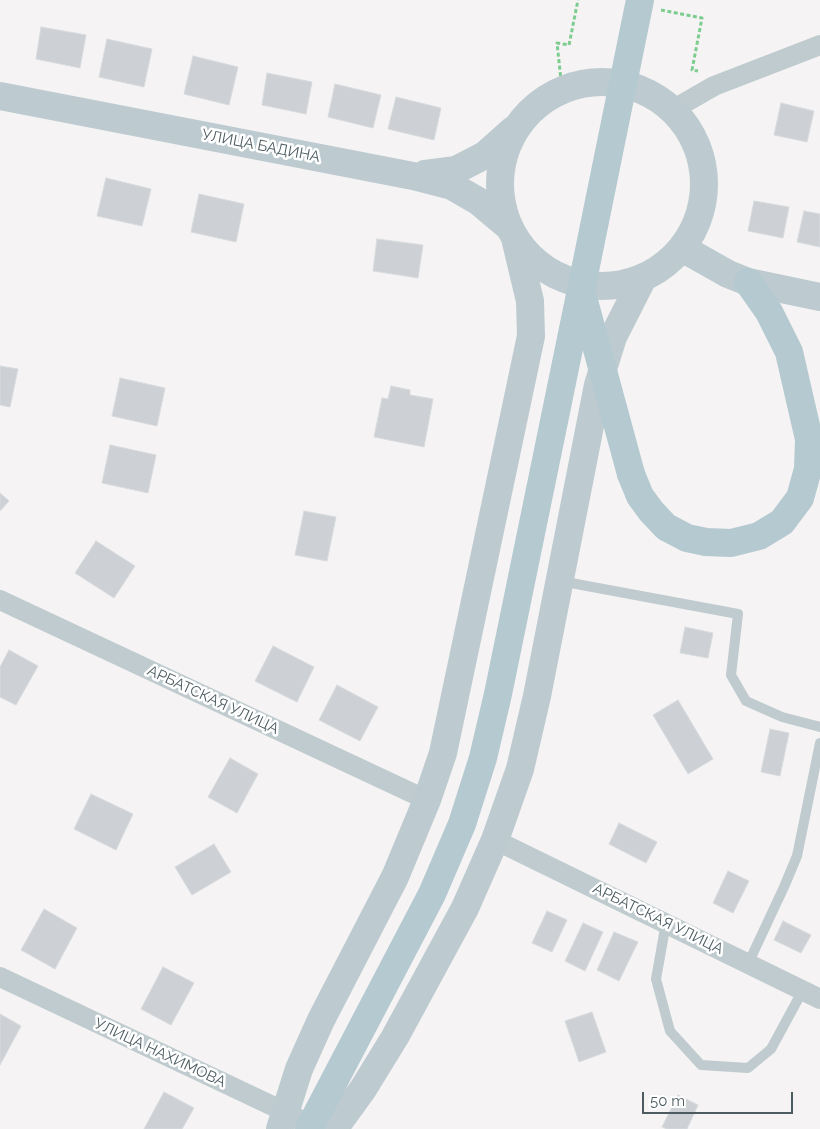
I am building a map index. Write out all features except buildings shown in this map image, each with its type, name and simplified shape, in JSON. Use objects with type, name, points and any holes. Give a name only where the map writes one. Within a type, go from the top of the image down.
[{"type":"main road","points":[[319,1128],[432,894],[462,824],[483,758],[498,694],[640,0]]},
{"type":"main road","points":[[581,290],[631,474],[640,496],[666,527],[687,538],[706,542],[731,543],[759,536],[782,522],[800,498],[808,469],[809,439],[789,352],[769,312],[748,282]]},
{"type":"street","points":[[674,109],[714,86],[820,45]]},
{"type":"street","points":[[413,176],[456,170],[485,155],[516,127],[536,104],[562,89],[591,81],[621,82],[650,92],[674,109],[692,134],[703,162],[705,192],[698,222],[682,248],[664,266],[643,278],[615,286],[586,285],[558,276],[534,260],[512,232]]},
{"type":"street","name":"УЛИЦА БАДИНА","points":[[0,96],[413,176],[452,186],[478,201],[512,232]]},
{"type":"street","points":[[282,1120],[299,1069],[321,1020],[395,878],[427,800],[445,744],[531,336],[530,301],[512,232],[501,202],[500,176],[505,150],[516,127]]},
{"type":"street","points":[[682,248],[728,274],[748,282],[820,297]]},
{"type":"street","points":[[319,1128],[363,1089],[395,1036],[465,908],[495,840],[520,769],[537,696],[598,385],[613,337],[643,278]]},
{"type":"street","name":"АРБАТСКАЯ УЛИЦА","points":[[0,600],[427,800]]},
{"type":"street","name":"АРБАТСКАЯ УЛИЦА","points":[[495,840],[811,995]]},
{"type":"street","name":"УЛИЦА НАХИМОВА","points":[[0,977],[282,1120],[319,1128]]},
{"type":"lane","points":[[560,581],[738,614],[730,674],[746,701],[782,717],[820,727]]},
{"type":"lane","points":[[748,964],[797,856],[820,743]]},
{"type":"lane","points":[[666,923],[656,979],[670,1031],[701,1065],[748,1068],[771,1049],[811,995]]},
{"type":"path","points":[[562,89],[557,43],[569,45],[578,0]]},
{"type":"path","points":[[668,11],[702,18],[692,70],[704,72]]}]
